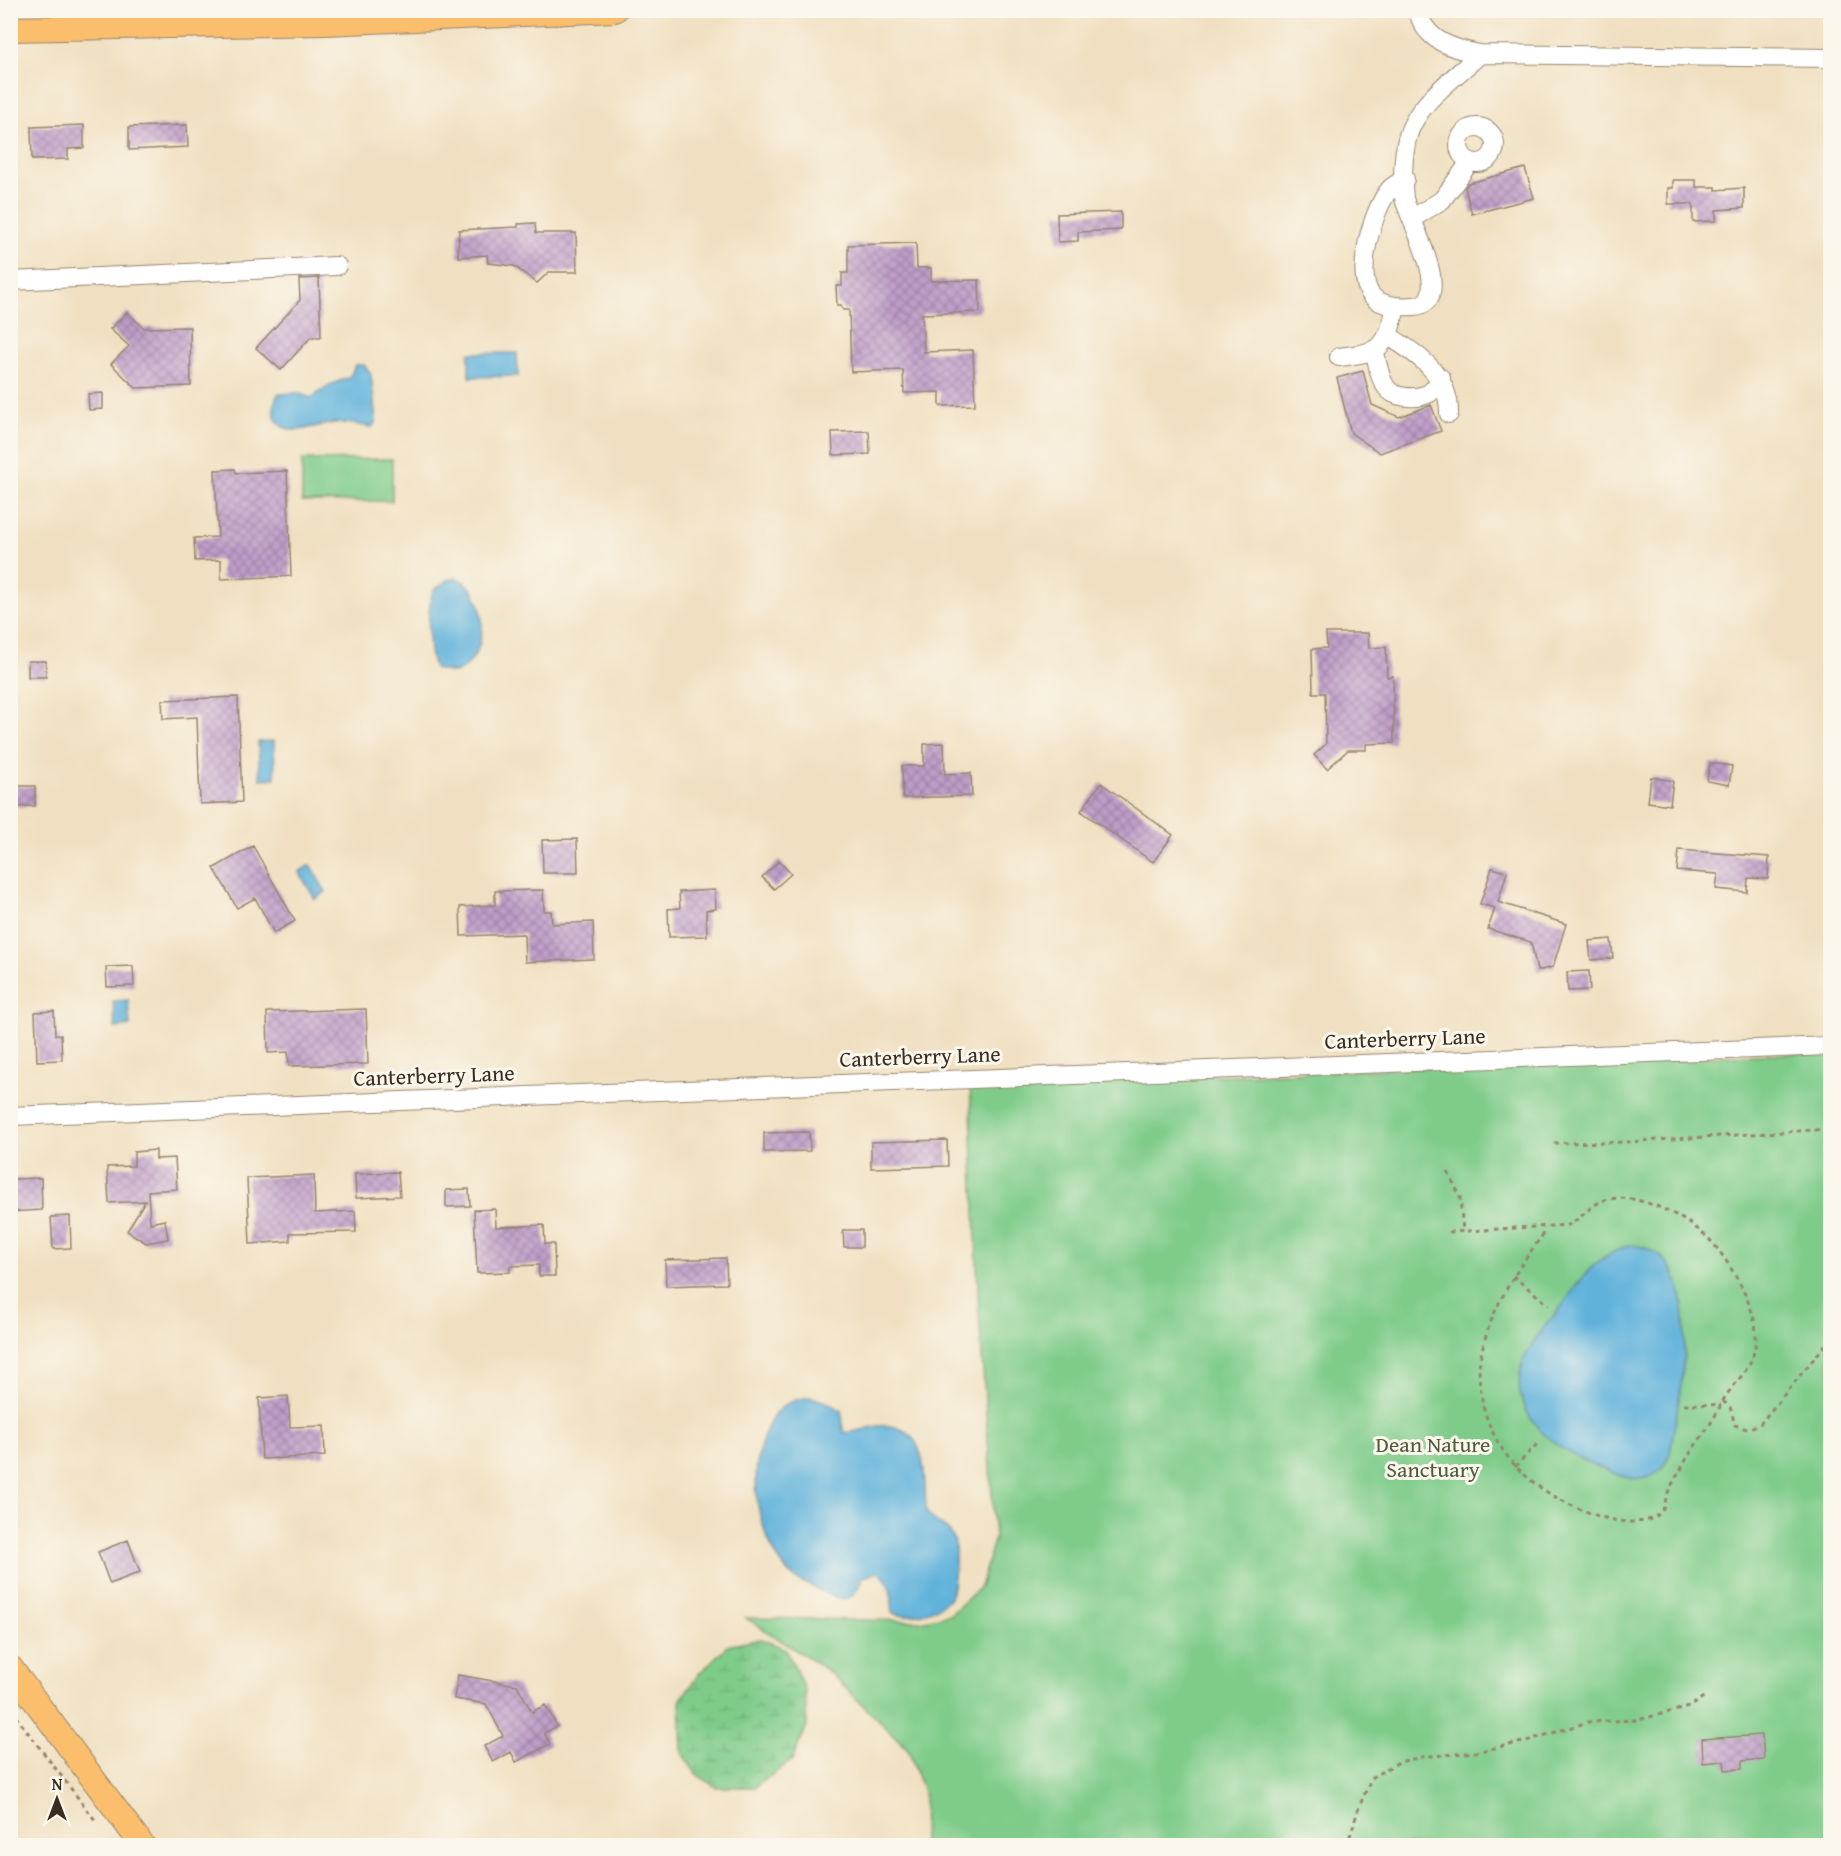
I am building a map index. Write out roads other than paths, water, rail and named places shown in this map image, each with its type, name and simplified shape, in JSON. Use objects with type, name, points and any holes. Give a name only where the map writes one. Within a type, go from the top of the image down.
[{"type":"main road","points":[[10,29],[363,16],[615,10]]},
{"type":"main road","points":[[10,1667],[143,1845]]},
{"type":"street","points":[[1418,10],[1428,32],[1439,42],[1456,50],[1480,54],[1830,58]]},
{"type":"street","points":[[1405,179],[1390,188],[1376,212],[1364,264],[1367,290],[1375,299],[1396,307],[1419,306],[1428,298],[1432,288],[1431,271],[1413,218],[1404,200],[1405,179],[1407,137],[1421,111],[1480,54]]},
{"type":"street","points":[[1413,218],[1442,200],[1470,162]]},
{"type":"street","points":[[10,281],[337,266]]},
{"type":"street","points":[[1339,357],[1375,351],[1389,336],[1396,307]]},
{"type":"street","points":[[1389,336],[1412,351],[1441,378],[1447,392],[1449,414]]},
{"type":"street","points":[[1375,351],[1380,375],[1391,393],[1400,396],[1425,395],[1432,391],[1441,378]]},
{"type":"street","name":"Canterberry Lane","points":[[10,1116],[1830,1046]]},
{"type":"water","points":[[469,353],[517,353],[518,376],[469,377]]},
{"type":"water","points":[[355,365],[364,365],[370,372],[376,422],[372,427],[335,423],[297,430],[283,427],[279,423],[274,413],[278,394],[297,393],[311,398],[330,385],[350,377]]},
{"type":"water","points":[[456,578],[468,585],[476,596],[481,610],[482,626],[475,655],[466,666],[454,673],[435,669],[430,653],[429,619],[433,591],[448,580]]},
{"type":"water","points":[[274,741],[275,778],[260,779],[258,742]]},
{"type":"water","points":[[310,865],[326,892],[315,899],[299,872]]},
{"type":"water","points":[[128,1000],[130,1026],[115,1028],[113,1001]]},
{"type":"water","points":[[1630,1245],[1656,1253],[1673,1272],[1682,1299],[1684,1331],[1683,1365],[1670,1453],[1658,1472],[1651,1477],[1639,1479],[1617,1475],[1589,1463],[1559,1447],[1546,1436],[1534,1423],[1526,1409],[1521,1394],[1520,1377],[1524,1359],[1531,1345],[1583,1277],[1598,1262]]},
{"type":"water","points":[[811,1397],[829,1403],[842,1411],[843,1432],[879,1426],[895,1427],[907,1433],[915,1442],[923,1467],[926,1511],[952,1535],[955,1544],[952,1591],[941,1605],[916,1614],[893,1613],[889,1585],[878,1572],[863,1577],[848,1598],[835,1597],[795,1578],[776,1556],[762,1524],[758,1507],[756,1472],[759,1455],[770,1421],[780,1409],[793,1401]]},
{"type":"park label","name":"Dean Nature Sanctuary","points":[[1433,1456]]}]
